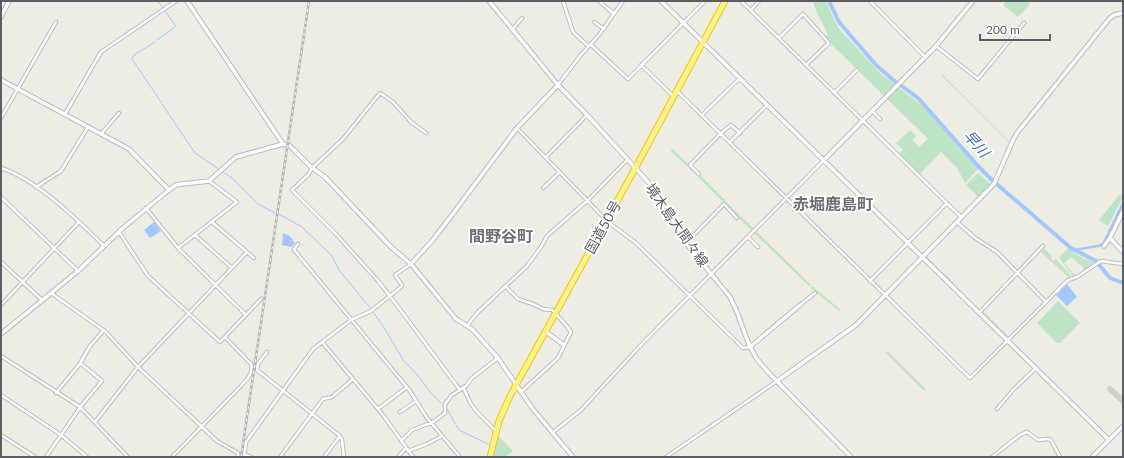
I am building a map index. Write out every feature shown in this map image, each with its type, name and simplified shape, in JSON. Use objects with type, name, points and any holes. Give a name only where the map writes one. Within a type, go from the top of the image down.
[{"type":"highway","name":"国道50号","points":[[490,457],[496,431],[503,412],[725,1]]},
{"type":"street","points":[[1,17],[9,1]]},
{"type":"street","points":[[65,114],[101,52],[176,1]]},
{"type":"street","points":[[187,1],[283,144],[293,149],[312,168],[325,177],[391,247],[410,264],[450,313],[460,322],[472,329],[498,358],[521,392],[552,433],[573,457]]},
{"type":"street","name":"境木島大間々線","points":[[489,1],[558,85],[588,115],[636,168],[656,193],[686,243],[727,293],[735,306],[750,347],[762,365],[851,457]]},
{"type":"street","points":[[563,1],[573,32],[627,79],[705,1]]},
{"type":"street","points":[[599,1],[614,14]]},
{"type":"street","points":[[251,457],[244,456],[246,442],[313,350],[351,320],[371,311],[402,286],[395,275],[410,264],[431,242],[517,128],[558,85],[604,28],[623,1]]},
{"type":"street","points":[[661,1],[1109,440]]},
{"type":"street","points":[[741,1],[962,218]]},
{"type":"street","points":[[750,10],[759,1]]},
{"type":"street","points":[[870,1],[925,57]]},
{"type":"street","points":[[552,433],[581,410],[639,348],[901,82],[936,46],[973,1]]},
{"type":"street","points":[[666,457],[854,327],[994,184],[1017,133],[1111,17],[1123,13]]},
{"type":"street","points":[[778,38],[803,14],[829,43],[806,65]]},
{"type":"street","points":[[512,30],[522,18]]},
{"type":"street","points":[[1,118],[56,22]]},
{"type":"street","points":[[594,22],[604,28]]},
{"type":"street","points":[[936,46],[978,79],[1024,23]]},
{"type":"street","points":[[641,65],[674,96]]},
{"type":"street","points":[[834,93],[857,70]]},
{"type":"street","points":[[702,115],[740,78]]},
{"type":"street","points":[[1,80],[129,149],[169,190]]},
{"type":"street","points":[[677,91],[970,378],[1068,280],[1077,277],[1101,261],[1123,264]]},
{"type":"street","points":[[426,133],[412,122],[393,102],[380,94],[343,139],[312,168],[309,174],[292,190],[335,233],[390,296],[460,390]]},
{"type":"street","points":[[730,142],[767,105]]},
{"type":"street","points":[[872,111],[880,119]]},
{"type":"street","points":[[101,134],[120,113]]},
{"type":"street","points":[[546,157],[588,115]]},
{"type":"street","points":[[699,174],[690,165],[721,134],[731,125],[740,133]]},
{"type":"street","points":[[36,187],[61,171],[88,127]]},
{"type":"street","points":[[517,128],[607,220],[636,243],[743,348],[750,347],[815,293]]},
{"type":"street","points":[[1,334],[78,270],[146,208],[176,185],[210,181],[236,157],[283,144]]},
{"type":"street","points":[[467,326],[478,313],[527,266],[541,247],[546,237],[588,200],[628,160]]},
{"type":"street","points":[[1,168],[18,174],[36,187],[79,222],[104,246]]},
{"type":"street","points":[[543,188],[560,172]]},
{"type":"street","points":[[178,248],[237,202],[219,190],[210,181]]},
{"type":"street","points":[[1,197],[78,270]]},
{"type":"street","points":[[870,281],[947,203]]},
{"type":"street","points":[[686,243],[724,204],[737,218]]},
{"type":"street","points":[[146,208],[178,248],[246,315]]},
{"type":"street","points":[[1104,246],[1110,238],[1123,211]]},
{"type":"street","points":[[1,305],[79,222]]},
{"type":"street","points":[[212,222],[254,258]]},
{"type":"street","points":[[957,222],[975,238],[997,252],[1046,302]]},
{"type":"street","points":[[118,232],[148,276],[220,342],[261,299]]},
{"type":"street","points":[[195,235],[232,268]]},
{"type":"street","points":[[748,237],[758,247]]},
{"type":"street","points":[[1110,238],[1123,252]]},
{"type":"street","points":[[298,244],[294,250],[407,387],[432,423],[460,457]]},
{"type":"street","points":[[979,313],[1043,246]]},
{"type":"street","points":[[95,422],[138,367],[247,252]]},
{"type":"street","points":[[1,262],[42,300]]},
{"type":"street","points":[[506,287],[518,299],[556,313],[571,332],[556,362],[521,392]]},
{"type":"street","points":[[51,293],[104,330],[138,367],[218,441],[238,453],[238,457]]},
{"type":"street","points":[[56,392],[80,363],[90,346],[104,330]]},
{"type":"street","points":[[546,332],[564,345]]},
{"type":"street","points":[[172,457],[241,386],[248,378],[252,370],[251,364],[225,337]]},
{"type":"street","points":[[322,342],[378,410],[413,457]]},
{"type":"street","points":[[267,352],[258,364],[257,370],[340,436],[342,440],[344,457]]},
{"type":"street","points":[[1,356],[80,407],[128,457]]},
{"type":"street","points":[[401,441],[412,430],[432,423],[445,413],[445,405],[453,394],[464,387],[472,378],[498,358]]},
{"type":"street","points":[[46,457],[80,407],[102,381],[80,363]]},
{"type":"street","points":[[997,409],[1036,368]]},
{"type":"street","points":[[280,457],[322,399],[332,397],[353,379]]},
{"type":"street","points":[[378,410],[407,387]]},
{"type":"street","points":[[464,387],[471,404],[496,431]]},
{"type":"street","points":[[1,395],[62,435],[87,457]]},
{"type":"street","points":[[400,412],[416,401]]},
{"type":"street","points":[[1092,457],[1123,426]]},
{"type":"street","points":[[992,457],[1026,432],[1038,440],[1047,438],[1051,440],[1060,457]]},
{"type":"street","points":[[1,434],[35,457]]},
{"type":"street","points":[[324,457],[340,436]]},
{"type":"street","points":[[408,451],[427,444],[442,436]]},
{"type":"street","points":[[398,457],[406,448]]},
{"type":"green space","points":[[813,1],[826,1],[840,30],[880,73],[927,109],[978,169],[965,183],[957,168],[941,152],[919,175],[898,154],[903,150],[896,143],[910,130],[916,136],[912,140],[919,147],[928,139],[825,38],[828,35]]},
{"type":"green space","points":[[1006,1],[1026,1],[1030,4],[1018,17],[1003,5]]},
{"type":"green space","points":[[943,75],[1010,142],[1010,143],[942,76]]},
{"type":"green space","points":[[672,148],[698,174],[697,176],[671,151]]},
{"type":"green space","points":[[978,173],[992,185],[979,198],[966,185]]},
{"type":"green space","points":[[700,175],[726,201],[724,203],[698,177]]},
{"type":"green space","points":[[1120,194],[1123,197],[1108,226],[1099,220]]},
{"type":"green space","points":[[726,202],[754,229],[752,231],[725,204]]},
{"type":"green space","points":[[756,231],[811,285],[809,286],[754,233]]},
{"type":"green space","points":[[1043,247],[1051,255],[1051,259],[1053,261],[1056,259],[1072,277],[1069,278],[1040,251]]},
{"type":"green space","points":[[1068,248],[1079,256],[1095,263],[1084,271],[1083,267],[1071,257],[1064,263],[1073,273],[1077,275],[1073,276],[1059,258]]},
{"type":"green space","points":[[926,256],[953,282],[951,284],[925,257]]},
{"type":"green space","points":[[812,286],[841,310],[839,311],[811,288]]},
{"type":"green space","points":[[1058,301],[1080,323],[1060,343],[1057,343],[1037,323]]},
{"type":"green space","points":[[982,310],[1009,337],[1008,339],[981,312]]},
{"type":"green space","points":[[887,351],[926,389],[923,390],[886,353]]},
{"type":"green space","points":[[497,435],[513,451],[505,457],[496,457],[494,452]]},
{"type":"water","points":[[154,222],[161,231],[150,238],[144,230]]},
{"type":"water","points":[[283,233],[290,236],[295,243],[291,247],[282,245]]},
{"type":"water","points":[[1067,284],[1077,297],[1067,306],[1056,295]]},
{"type":"waterway","points":[[158,1],[163,8]]},
{"type":"waterway","name":"早川","points":[[829,1],[839,22],[876,65],[918,98],[992,180],[1071,248],[1096,261],[1110,278],[1123,283]]},
{"type":"waterway","points":[[157,40],[175,27],[165,11]]},
{"type":"waterway","points":[[155,42],[134,55],[132,59],[161,102]]},
{"type":"waterway","points":[[162,104],[195,153],[232,178],[258,204],[275,213]]},
{"type":"waterway","points":[[1074,250],[1103,244],[1123,203]]},
{"type":"waterway","points":[[279,214],[302,227],[332,256],[339,270],[371,309]]},
{"type":"waterway","points":[[373,312],[404,361],[442,404]]},
{"type":"waterway","points":[[447,409],[459,430],[490,445]]},
{"type":"waterway","points":[[494,452],[496,457]]},
{"type":"taxiway","points":[[1110,389],[1123,401]]},
{"type":"railway","points":[[241,457],[309,1]]},
{"type":"district","name":"赤堀鹿島町","points":[[833,204]]},
{"type":"district","name":"間野谷町","points":[[501,236]]}]
